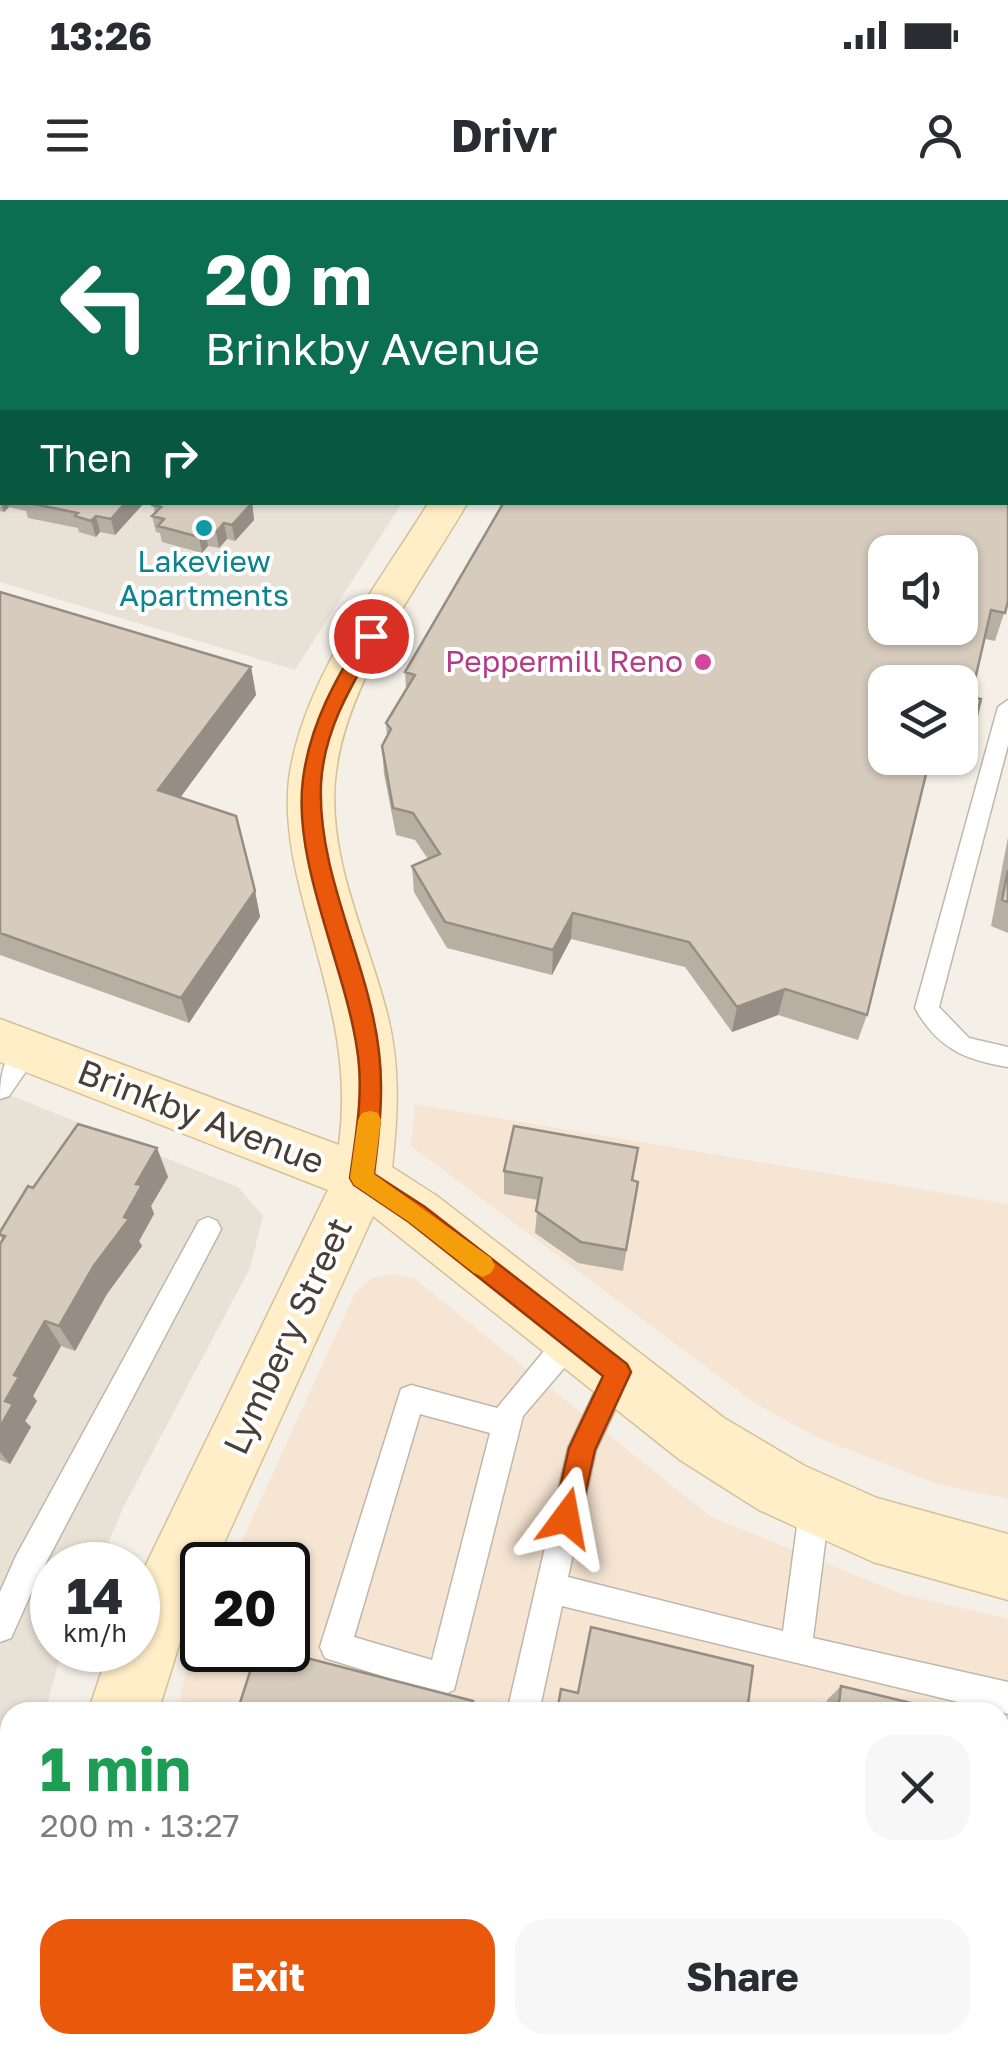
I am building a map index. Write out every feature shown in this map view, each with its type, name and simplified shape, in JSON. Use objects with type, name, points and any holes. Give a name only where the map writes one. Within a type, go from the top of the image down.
[{"type":"street","name":"Lymbery Street","points":[[126,1702],[152,1622],[362,1178],[372,1105],[368,1049],[320,859],[313,824],[312,782],[319,742],[333,703],[446,505]]},
{"type":"street","name":"Brinkby Avenue","points":[[9,1060],[362,1178],[417,1214],[702,1438],[782,1488],[872,1529],[1008,1567]]},
{"type":"lane","points":[[1008,707],[927,1008],[955,1044],[1008,1057]]},
{"type":"lane","points":[[0,1628],[27,1567],[208,1229]]},
{"type":"lane","points":[[507,1424],[411,1398],[336,1647],[444,1679],[511,1409],[596,1355]]},
{"type":"lane","points":[[526,1702],[582,1448],[596,1355]]},
{"type":"lane","points":[[796,1650],[815,1504]]},
{"type":"lane","points":[[551,1588],[1008,1698]]},
{"type":"shaded area","points":[[0,505],[401,505],[295,670],[0,582]]},
{"type":"shaded area","points":[[0,1091],[238,1187],[263,1216],[250,1268],[109,1542],[30,1542],[30,1672],[56,1672],[48,1702],[0,1702]]},
{"type":"shaded area","points":[[415,1104],[1008,1204],[1008,1499],[937,1484],[816,1437],[753,1402],[411,1146]]},
{"type":"shaded area","points":[[395,1274],[415,1279],[711,1517],[902,1594],[1008,1619],[1008,1702],[180,1702],[185,1672],[310,1672],[310,1542],[241,1542],[355,1293],[372,1278]]},
{"type":"building","points":[[39,505],[123,505],[111,519],[96,516],[91,521],[75,516],[78,513]]},
{"type":"building","points":[[153,505],[250,505],[232,525],[224,523],[216,532],[205,530],[199,537],[158,526],[164,519],[152,516],[161,507]]},
{"type":"building","name":"Peppermill Reno","points":[[502,505],[1008,505],[1008,601],[1005,613],[991,610],[978,667],[868,665],[868,775],[926,775],[867,1015],[785,989],[737,1007],[689,942],[573,913],[553,950],[445,922],[412,866],[440,854],[413,813],[393,808],[382,746],[391,729],[386,723],[415,675],[405,672]]},
{"type":"building","points":[[0,592],[251,667],[158,790],[236,816],[255,891],[181,998],[0,933]]},
{"type":"building","points":[[1008,870],[1008,902],[1002,900]]},
{"type":"building","points":[[78,1124],[157,1148],[136,1184],[142,1185],[124,1217],[129,1219],[93,1267],[59,1326],[45,1321],[14,1375],[19,1377],[5,1401],[13,1404],[0,1427],[0,1244],[5,1236],[0,1232],[28,1186],[33,1188]]},
{"type":"building","points":[[514,1126],[638,1148],[632,1180],[638,1182],[626,1250],[581,1242],[536,1211],[542,1178],[504,1171]]},
{"type":"building","points":[[591,1627],[753,1666],[748,1702],[559,1702],[561,1689],[578,1693]]},
{"type":"building","points":[[310,1659],[473,1702],[240,1702],[250,1672],[310,1672]]},
{"type":"building","points":[[841,1686],[907,1702],[839,1702]]},
{"type":"slow traffic","points":[[370,1120],[362,1178],[417,1214],[483,1266]]},
{"type":"place","name":"Lakeview Apartments","points":[[204,528]]},
{"type":"place","name":"Peppermill Reno","points":[[703,662]]},
{"type":"route","points":[[371,636],[333,703],[319,742],[312,782],[313,824],[320,859],[368,1049],[372,1105],[362,1178],[417,1214],[618,1372],[582,1448],[566,1518]]}]
